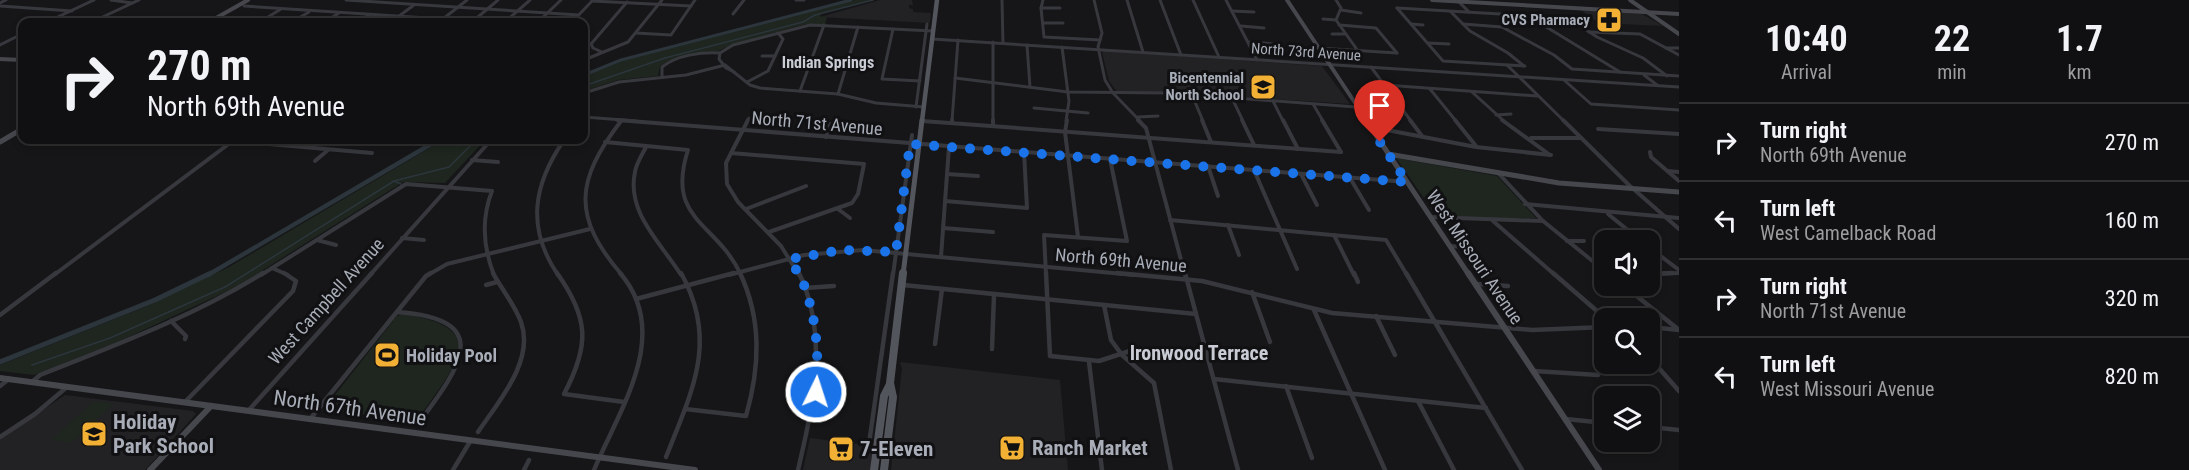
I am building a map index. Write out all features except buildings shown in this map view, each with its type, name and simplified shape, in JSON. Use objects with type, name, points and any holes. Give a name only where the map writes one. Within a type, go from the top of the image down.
[{"type":"main road","points":[[874,470],[884,396],[890,383],[937,0]]},
{"type":"main road","points":[[1432,0],[1458,1]]},
{"type":"main road","points":[[1647,12],[1679,34]]},
{"type":"main road","points":[[884,470],[893,397],[890,383]]},
{"type":"main road","name":"North 67th Avenue","points":[[184,402],[211,406]]},
{"type":"main road","name":"North 67th Avenue","points":[[249,411],[695,470]]},
{"type":"street","points":[[0,4],[6,0]]},
{"type":"street","points":[[56,18],[94,0]]},
{"type":"street","points":[[111,0],[133,3]]},
{"type":"street","points":[[101,18],[139,0]]},
{"type":"street","points":[[215,18],[248,0]]},
{"type":"street","points":[[346,0],[579,15]]},
{"type":"street","points":[[400,3],[404,0]]},
{"type":"street","points":[[445,18],[467,0]]},
{"type":"street","points":[[477,18],[498,0]]},
{"type":"street","points":[[509,18],[530,0]]},
{"type":"street","points":[[542,18],[561,0]]},
{"type":"street","points":[[576,18],[593,0],[691,6]]},
{"type":"street","points":[[588,58],[628,42],[662,0]]},
{"type":"street","points":[[636,33],[671,35],[695,0]]},
{"type":"street","points":[[733,14],[744,0]]},
{"type":"street","points":[[796,0],[804,0]]},
{"type":"street","points":[[1002,0],[1003,43]]},
{"type":"street","points":[[1042,0],[1044,37],[1100,40]]},
{"type":"street","points":[[1094,0],[1102,33],[1099,50],[1103,75],[1113,93],[1146,128],[1239,470]]},
{"type":"street","points":[[1127,0],[1143,52]]},
{"type":"street","points":[[1160,0],[1181,55]]},
{"type":"street","points":[[1192,0],[1219,57]]},
{"type":"street","points":[[1226,0],[1257,60]]},
{"type":"street","name":"West Missouri Avenue","points":[[1287,0],[1599,470]]},
{"type":"street","points":[[1336,0],[1341,10]]},
{"type":"street","points":[[1630,0],[1647,12]]},
{"type":"street","points":[[603,52],[593,48],[591,44],[627,1]]},
{"type":"street","points":[[1458,1],[1679,14]]},
{"type":"street","points":[[1458,1],[1469,12]]},
{"type":"street","points":[[0,4],[72,11]]},
{"type":"street","points":[[396,18],[415,4]]},
{"type":"street","points":[[244,6],[421,18]]},
{"type":"street","points":[[1041,8],[1060,8]]},
{"type":"street","points":[[1451,11],[1477,36],[1515,57],[1525,66],[1443,60],[1397,8],[1529,15],[1568,18],[1588,32],[1643,58],[1667,76]]},
{"type":"street","points":[[266,18],[281,9]]},
{"type":"street","points":[[1341,10],[1361,12]]},
{"type":"street","points":[[1335,20],[1341,10]]},
{"type":"street","points":[[299,18],[310,11]]},
{"type":"street","points":[[1232,11],[1254,12]]},
{"type":"street","points":[[332,18],[340,13]]},
{"type":"street","points":[[364,18],[369,15]]},
{"type":"street","points":[[1529,15],[1548,32],[1605,60],[1621,73]]},
{"type":"street","points":[[1323,19],[1335,20],[1358,51]]},
{"type":"street","points":[[1043,23],[1063,23]]},
{"type":"street","points":[[916,106],[927,24]]},
{"type":"street","points":[[1410,24],[1423,24]]},
{"type":"street","points":[[1463,24],[1502,27],[1554,55],[1572,69],[1679,76]]},
{"type":"street","points":[[662,77],[662,67],[668,62],[706,52],[720,52],[729,46],[807,25],[933,32]]},
{"type":"street","points":[[800,92],[824,25]]},
{"type":"street","points":[[1318,48],[1397,53],[1376,28],[1339,25]]},
{"type":"street","points":[[1240,26],[1264,28]]},
{"type":"street","points":[[837,94],[858,27]]},
{"type":"street","points":[[893,29],[882,79],[920,81]]},
{"type":"street","points":[[1588,32],[1640,34],[1679,55]]},
{"type":"street","points":[[747,82],[768,71],[783,37],[778,33]]},
{"type":"street","points":[[1332,34],[1346,34]]},
{"type":"street","points":[[0,45],[18,36]]},
{"type":"street","name":"North 73rd Avenue","points":[[932,39],[1679,87]]},
{"type":"street","points":[[952,123],[958,40]]},
{"type":"street","points":[[993,42],[993,126]]},
{"type":"street","points":[[1249,42],[1274,44]]},
{"type":"street","points":[[1427,43],[1449,44]]},
{"type":"street","points":[[1027,45],[1030,87]]},
{"type":"street","points":[[1062,47],[1068,92],[1065,132],[1067,156],[1078,237]]},
{"type":"street","points":[[1666,48],[1679,48]]},
{"type":"street","points":[[720,52],[718,58],[730,71],[747,82],[767,89],[837,94],[872,102],[924,106]]},
{"type":"street","points":[[762,56],[775,56]]},
{"type":"street","points":[[0,58],[18,59]]},
{"type":"street","points":[[588,92],[613,83],[686,75],[725,65]]},
{"type":"street","points":[[1508,65],[1632,187],[1679,229]]},
{"type":"street","points":[[1371,67],[1423,137]]},
{"type":"street","points":[[1644,74],[1658,86]]},
{"type":"street","points":[[955,78],[1068,92],[1192,95],[1356,107]]},
{"type":"street","points":[[1564,80],[1591,104],[1679,110]]},
{"type":"street","points":[[1385,85],[1538,96]]},
{"type":"street","points":[[1429,88],[1476,147]]},
{"type":"street","points":[[1370,127],[1476,147],[1551,155],[1496,115],[1472,91]]},
{"type":"street","points":[[1192,95],[1210,142]]},
{"type":"street","points":[[1232,98],[1254,146]]},
{"type":"street","points":[[1273,101],[1298,149]]},
{"type":"street","points":[[922,121],[1341,152],[1313,104]]},
{"type":"street","points":[[1034,108],[1088,113]]},
{"type":"street","points":[[1496,115],[1511,114]]},
{"type":"street","points":[[1137,117],[1158,116]]},
{"type":"street","name":"North 71st Avenue","points":[[588,117],[1407,182]]},
{"type":"street","points":[[749,118],[731,153],[725,174],[727,185],[732,195],[769,232],[790,259],[805,288],[816,331],[818,375],[813,408],[798,470]]},
{"type":"street","points":[[594,470],[641,359],[641,322],[636,299],[629,284],[590,229],[585,209],[585,188],[594,160],[621,121]]},
{"type":"street","points":[[826,137],[830,124]]},
{"type":"street","points":[[1459,125],[1467,126]]},
{"type":"street","points":[[1598,129],[1679,135]]},
{"type":"street","points":[[0,142],[18,131]]},
{"type":"street","points":[[869,444],[912,135]]},
{"type":"street","points":[[1530,138],[1582,138]]},
{"type":"street","points":[[605,142],[688,150],[679,179],[682,197],[694,217],[726,251],[740,272],[755,314],[758,340],[754,387],[746,416],[685,409]]},
{"type":"street","points":[[0,315],[228,144]]},
{"type":"street","points":[[271,144],[372,153]]},
{"type":"street","name":"West Campbell Avenue","points":[[249,411],[487,144]]},
{"type":"street","points":[[561,144],[549,161],[538,189],[536,216],[540,241],[550,262],[576,302],[582,320],[581,357],[564,394],[624,402]]},
{"type":"street","points":[[646,146],[634,172],[632,191],[635,204],[644,226],[674,261],[689,285],[699,316],[701,346],[696,376],[666,457]]},
{"type":"street","points":[[941,256],[949,147]]},
{"type":"street","points":[[315,161],[328,150]]},
{"type":"street","points":[[945,201],[1027,208],[1024,152]]},
{"type":"street","points":[[1650,152],[1651,157],[1679,182]]},
{"type":"street","points":[[731,153],[864,164],[856,199],[838,208],[769,232]]},
{"type":"street","points":[[1388,154],[1536,179],[1679,191]]},
{"type":"street","points":[[775,165],[778,158]]},
{"type":"street","points":[[1110,159],[1127,241],[1044,235],[1050,356],[1089,362],[1122,355],[1136,349],[1146,349]]},
{"type":"street","points":[[471,160],[498,162]]},
{"type":"street","points":[[1208,166],[1218,196]]},
{"type":"street","points":[[1254,170],[1297,269]]},
{"type":"street","points":[[1667,171],[1679,172]]},
{"type":"street","points":[[947,174],[978,176]]},
{"type":"street","points":[[1301,174],[1317,205]]},
{"type":"street","points":[[1500,174],[1525,204],[1543,221],[1594,263]]},
{"type":"street","points":[[1350,178],[1369,210]]},
{"type":"street","points":[[32,382],[40,375],[171,321],[233,292],[406,184],[492,191],[485,210],[487,254],[497,282],[513,306],[525,335],[522,359],[478,432]]},
{"type":"street","points":[[746,209],[806,186]]},
{"type":"street","points":[[1525,204],[1679,219]]},
{"type":"street","points":[[838,208],[850,219]]},
{"type":"street","points":[[1607,213],[1628,230]]},
{"type":"street","points":[[1430,216],[1493,221],[1543,221]]},
{"type":"street","points":[[1170,220],[1386,240],[1436,321],[1522,470]]},
{"type":"street","points":[[1493,221],[1594,308]]},
{"type":"street","points":[[1228,225],[1239,255]]},
{"type":"street","points":[[944,228],[993,232]]},
{"type":"street","points":[[310,419],[426,276],[447,264],[590,229]]},
{"type":"street","points":[[1334,235],[1358,282]]},
{"type":"street","name":"West Campbell Avenue","points":[[402,238],[424,240]]},
{"type":"street","points":[[316,240],[336,245]]},
{"type":"street","points":[[1566,241],[1584,241]]},
{"type":"street","points":[[1449,245],[1466,247]]},
{"type":"street","name":"North 69th Avenue","points":[[636,299],[790,259],[842,250],[896,252],[1187,279],[1221,284],[1314,310],[1545,331],[1594,328]]},
{"type":"street","points":[[1660,256],[1679,272]]},
{"type":"street","points":[[184,402],[296,288],[296,281],[293,277],[272,268]]},
{"type":"street","points":[[1660,273],[1679,272]]},
{"type":"street","points":[[486,285],[497,282]]},
{"type":"street","points":[[1475,284],[1508,286]]},
{"type":"street","points":[[902,285],[1196,314]]},
{"type":"street","points":[[805,288],[834,286]]},
{"type":"street","points":[[935,344],[942,289]]},
{"type":"street","points":[[1252,292],[1270,342]]},
{"type":"street","points":[[992,349],[994,295]]},
{"type":"street","points":[[1637,296],[1679,330]]},
{"type":"street","points":[[1104,305],[1111,340],[1122,355],[1154,383],[1171,470]]},
{"type":"street","points":[[1314,310],[1385,470]]},
{"type":"street","points":[[397,312],[433,316],[447,322],[462,339],[462,354],[455,371],[418,424]]},
{"type":"street","points":[[1376,316],[1395,355]]},
{"type":"street","points":[[171,321],[186,336],[185,339]]},
{"type":"street","points":[[1660,328],[1679,330]]},
{"type":"street","points":[[1089,362],[1102,470]]},
{"type":"street","points":[[1660,369],[1679,391]]},
{"type":"street","points":[[1533,371],[1598,375]]},
{"type":"street","name":"North 67th Avenue","points":[[0,378],[184,402]]},
{"type":"street","points":[[0,386],[9,379]]},
{"type":"street","points":[[1214,379],[1486,408]]},
{"type":"street","points":[[1286,386],[1312,458]]},
{"type":"street","points":[[0,436],[35,414],[68,387]]},
{"type":"street","points":[[1418,401],[1454,470]]},
{"type":"street","points":[[150,470],[211,406]]},
{"type":"street","name":"North 67th Avenue","points":[[211,406],[249,411]]},
{"type":"street","points":[[1565,418],[1594,422]]},
{"type":"street","points":[[1660,428],[1679,430]]},
{"type":"street","points":[[453,470],[471,440]]},
{"type":"street","points":[[524,470],[529,460]]},
{"type":"shaded area","points":[[855,0],[872,0],[820,14],[821,17],[827,17],[825,24],[806,24],[734,44],[718,51],[703,52],[668,61],[660,66],[658,76],[618,80],[588,90],[588,74],[626,60]]},
{"type":"shaded area","points":[[880,0],[912,0],[913,5],[909,5],[909,8],[913,9],[913,12],[931,13],[930,23],[820,17]]},
{"type":"shaded area","points":[[1581,10],[1642,14],[1663,26],[1599,23]]},
{"type":"shaded area","name":"Bicentennial North School","points":[[1102,52],[1322,66],[1350,104],[1165,92],[1117,92],[1109,81]]},
{"type":"shaded area","points":[[436,144],[481,144],[445,183],[403,182],[236,287],[120,341],[34,375],[0,371],[0,365],[147,306],[229,267]]},
{"type":"shaded area","points":[[1396,158],[1497,176],[1536,218],[1490,219],[1435,214]]},
{"type":"shaded area","points":[[402,314],[431,320],[449,329],[457,339],[458,352],[453,367],[418,419],[411,421],[324,409],[397,316]]},
{"type":"shaded area","points":[[900,362],[1060,380],[1068,470],[891,470],[902,368]]},
{"type":"shaded area","name":"Holiday Park School","points":[[65,395],[193,411],[196,414],[145,470],[0,470],[0,439]]},
{"type":"shaded area","points":[[94,401],[114,404],[71,443],[51,440]]},
{"type":"shaded area","points":[[810,438],[873,446],[870,470],[803,470]]},
{"type":"waterway","points":[[588,73],[621,60],[851,0]]},
{"type":"waterway","points":[[588,85],[665,58],[803,22],[815,15],[873,0]]},
{"type":"waterway","points":[[208,275],[431,144]]},
{"type":"waterway","points":[[394,181],[449,167],[472,144]]},
{"type":"waterway","points":[[32,365],[110,338],[225,287],[394,181]]},
{"type":"waterway","points":[[394,181],[401,184]]},
{"type":"waterway","points":[[0,362],[155,300],[211,273]]},
{"type":"place","name":"CVS Pharmacy","points":[[1609,20]]},
{"type":"place","name":"Bicentennial North School","points":[[1263,87]]},
{"type":"place","name":"Holiday Pool","points":[[387,355]]},
{"type":"place","name":"Holiday Park School","points":[[94,434]]},
{"type":"place","name":"Ranch Market","points":[[1012,448]]},
{"type":"place","name":"7-Eleven","points":[[841,449]]},
{"type":"district","name":"Indian Springs","points":[[828,62]]},
{"type":"district","name":"Ironwood Terrace","points":[[1199,353]]},
{"type":"route","points":[[816,392],[818,375],[816,331],[805,288],[790,259],[842,250],[896,252],[910,144],[1407,182],[1380,142]]}]
